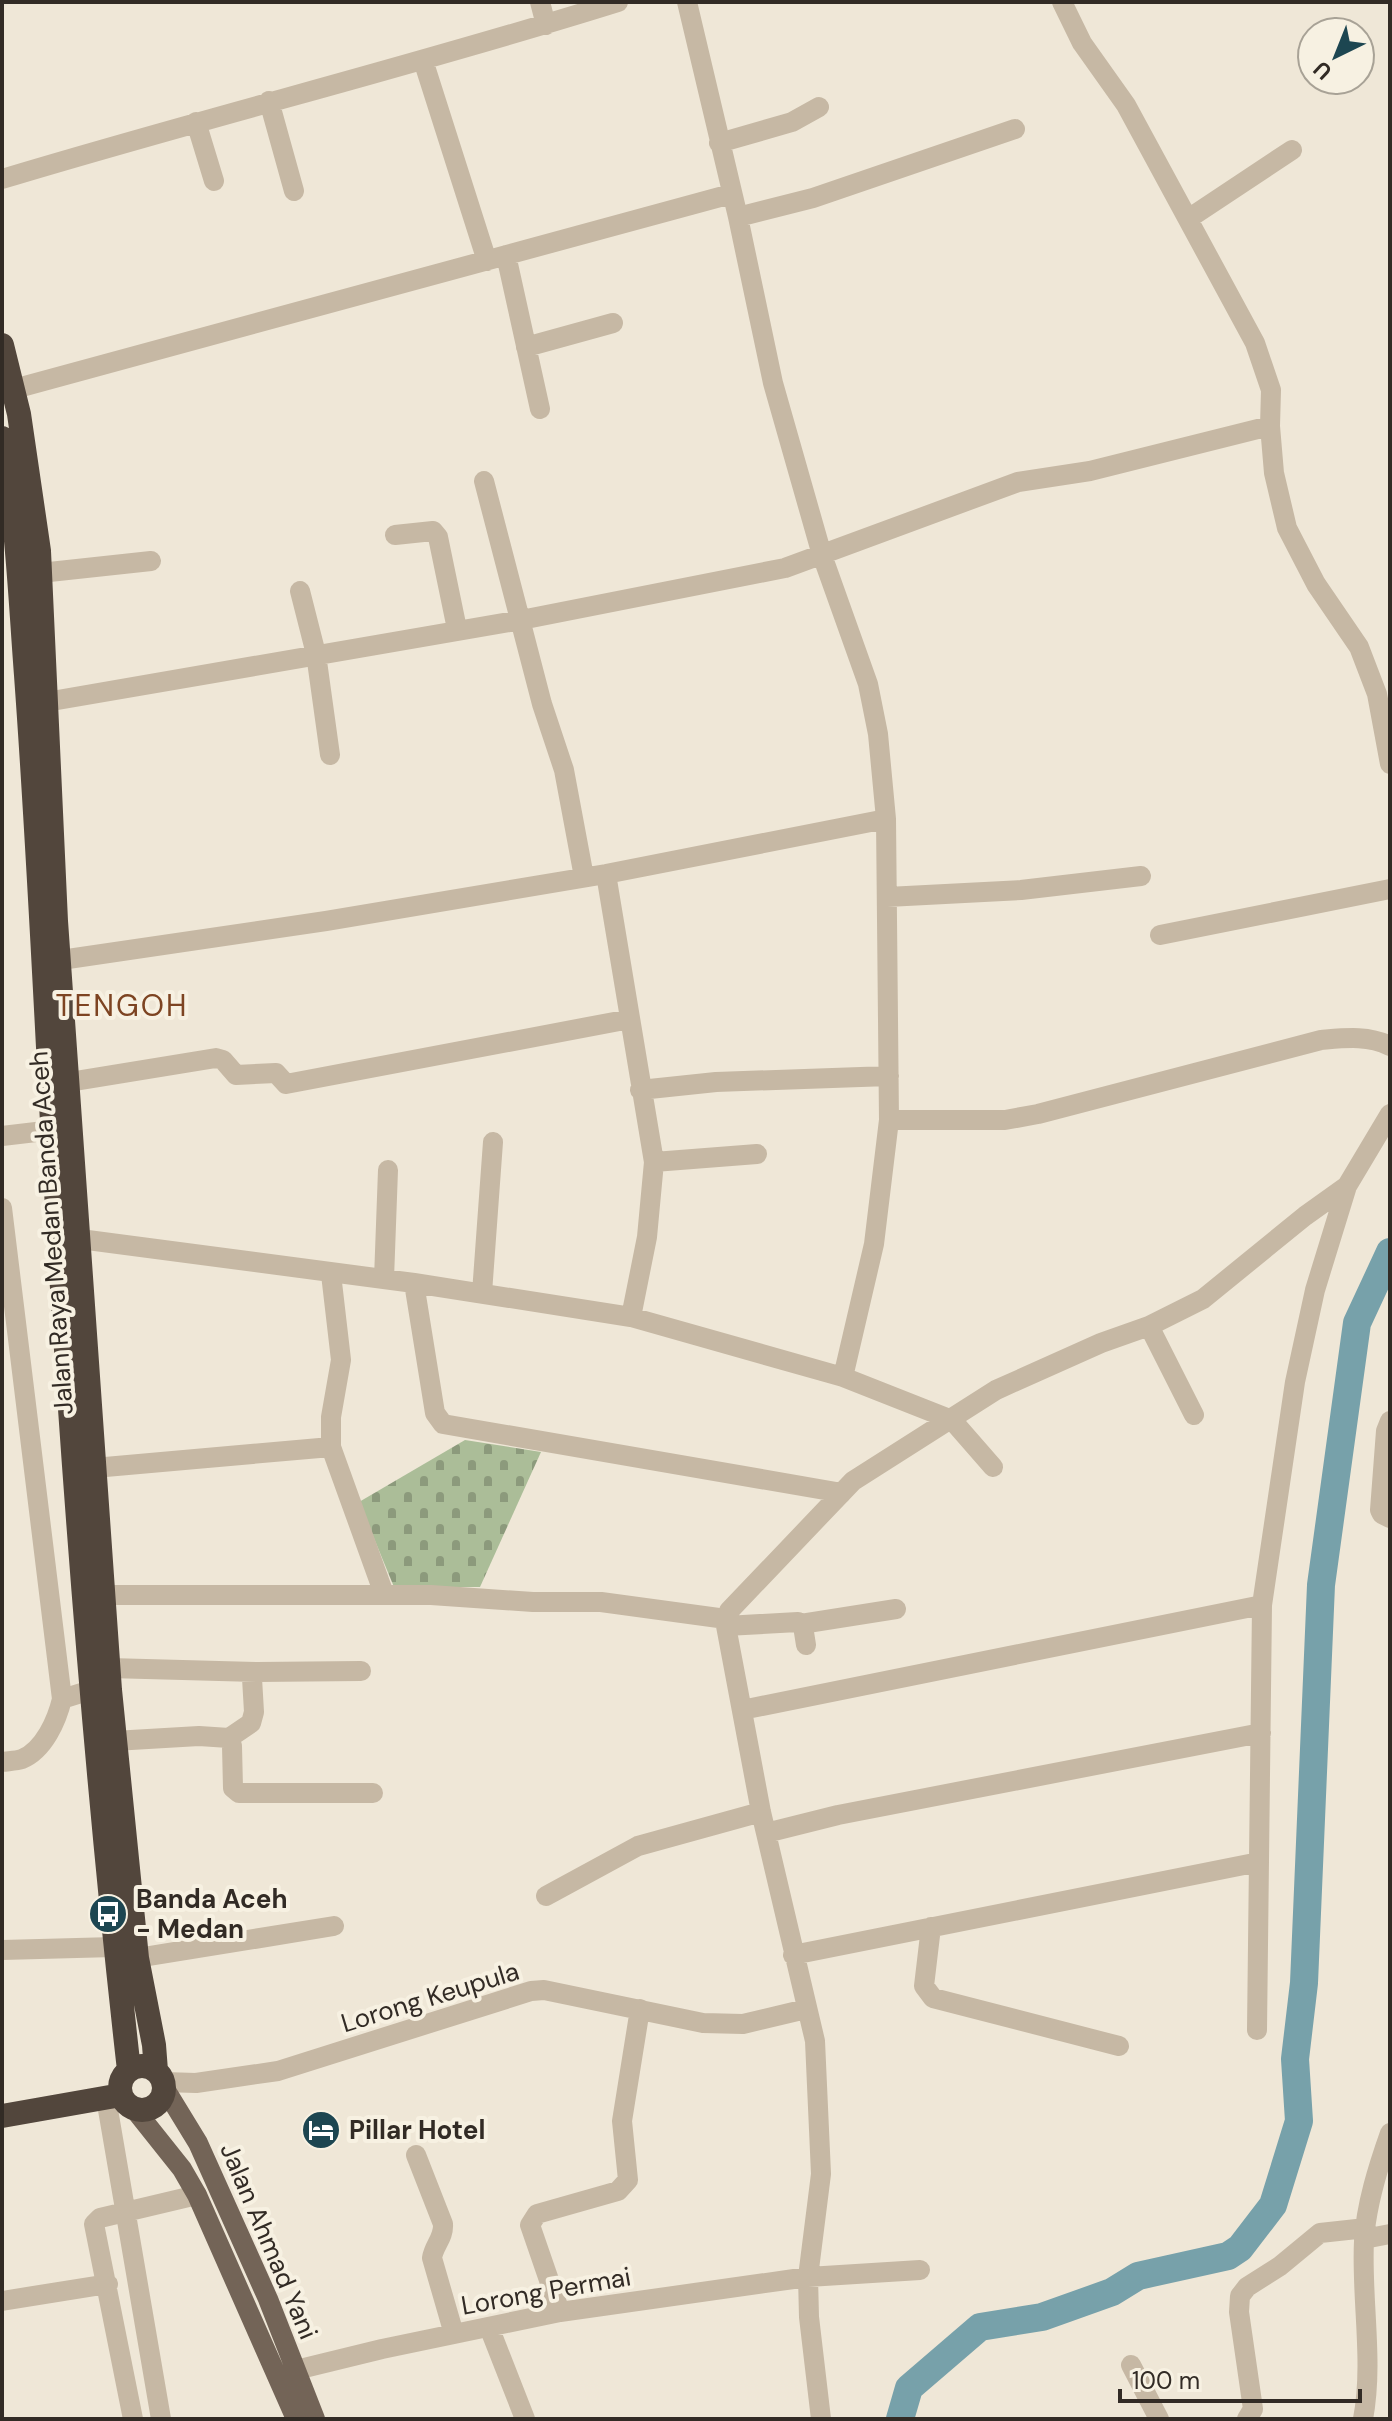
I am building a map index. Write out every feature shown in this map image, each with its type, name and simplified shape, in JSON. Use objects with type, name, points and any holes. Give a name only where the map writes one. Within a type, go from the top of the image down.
[{"type":"highway","name":"Jalan Raya Medan Banda Aceh","points":[[3,355],[14,389],[32,495],[40,573],[53,810],[49,922],[53,1130],[103,1683],[114,1947],[129,2070]]},
{"type":"highway","name":"Jalan Raya Medan Banda Aceh","points":[[2,438],[13,494],[49,922],[61,960],[105,1595],[103,1683],[114,1741],[137,1958],[162,2081]]},
{"type":"highway","points":[[2,2116],[121,2101],[142,2111],[156,2107],[164,2096],[162,2081],[143,2066],[129,2070],[121,2081],[121,2101]]},
{"type":"main road","name":"Jalan Ahmad Yani","points":[[162,2081],[198,2143],[268,2299],[315,2419]]},
{"type":"main road","points":[[121,2101],[182,2169],[197,2195],[296,2419]]},
{"type":"street","points":[[540,2],[546,25]]},
{"type":"street","points":[[2,179],[618,2]]},
{"type":"street","points":[[687,2],[738,217],[773,383],[822,555],[868,684],[878,734],[886,819],[889,1120],[874,1244],[843,1377]]},
{"type":"street","points":[[1062,2],[1082,43],[1126,105],[1255,343],[1271,390],[1274,473],[1287,528],[1316,584],[1359,647],[1377,694],[1390,764]]},
{"type":"street","points":[[423,60],[497,258],[526,347],[540,409]]},
{"type":"street","points":[[269,101],[294,191]]},
{"type":"street","points":[[719,143],[792,122],[819,107]]},
{"type":"street","points":[[196,122],[214,181]]},
{"type":"street","points":[[738,217],[813,198],[1015,129]]},
{"type":"street","points":[[1188,219],[1292,150]]},
{"type":"street","points":[[14,389],[731,194]]},
{"type":"street","points":[[526,347],[613,323]]},
{"type":"street","points":[[46,702],[521,620],[785,568],[1018,482],[1090,471],[1270,426]]},
{"type":"street","points":[[484,481],[542,704],[564,770],[584,877]]},
{"type":"street","points":[[395,535],[422,530],[433,531],[438,537],[457,629]]},
{"type":"street","points":[[40,573],[151,561]]},
{"type":"street","points":[[300,591],[316,654],[330,755]]},
{"type":"street","points":[[61,960],[326,921],[606,874],[886,819]]},
{"type":"street","points":[[606,874],[654,1162],[647,1237],[631,1317]]},
{"type":"street","points":[[887,897],[1021,890],[1141,876]]},
{"type":"street","points":[[1160,935],[1390,889]]},
{"type":"street","points":[[69,1082],[216,1058],[223,1060],[236,1075],[276,1073],[286,1084],[630,1019]]},
{"type":"street","points":[[889,1120],[1005,1120],[1053,1111],[1321,1040],[1352,1037],[1377,1040],[1390,1046]]},
{"type":"street","points":[[640,1090],[716,1082],[889,1076]]},
{"type":"street","points":[[1257,2030],[1262,1605],[1295,1382],[1315,1290],[1347,1186],[1390,1114]]},
{"type":"street","points":[[2,1136],[53,1130]]},
{"type":"street","points":[[482,1293],[493,1142]]},
{"type":"street","points":[[654,1162],[757,1154]]},
{"type":"street","points":[[384,1279],[388,1170]]},
{"type":"street","points":[[821,2419],[809,2317],[808,2277],[821,2174],[815,2041],[761,1812],[726,1623],[729,1611],[853,1481],[876,1465],[996,1390],[1186,1309],[1210,1294],[1305,1216],[1347,1186]]},
{"type":"street","points":[[2,1208],[10,1330],[62,1699],[54,1722],[39,1745],[22,1758],[2,1762]]},
{"type":"street","points":[[80,1239],[414,1283],[631,1317],[843,1377],[952,1420],[993,1467]]},
{"type":"street","points":[[331,1274],[341,1360],[331,1417],[331,1447],[384,1594]]},
{"type":"street","points":[[414,1283],[435,1413],[443,1424],[842,1493]]},
{"type":"street","points":[[1149,1326],[1194,1415]]},
{"type":"street","points":[[1390,1421],[1386,1431],[1380,1510],[1390,1518]]},
{"type":"street","points":[[94,1468],[331,1447]]},
{"type":"street","points":[[105,1595],[384,1594],[601,1602],[726,1623],[801,1624],[896,1609]]},
{"type":"street","points":[[742,1710],[1262,1605]]},
{"type":"street","points":[[801,1624],[806,1645]]},
{"type":"street","points":[[62,1699],[103,1683],[257,1672],[361,1671]]},
{"type":"street","points":[[114,1741],[199,1736],[229,1738],[251,1723],[254,1712],[252,1678],[257,1672]]},
{"type":"street","points":[[766,1833],[838,1815],[1261,1733]]},
{"type":"street","points":[[229,1738],[235,1792],[373,1793]]},
{"type":"street","points":[[546,1896],[638,1846],[761,1812]]},
{"type":"street","points":[[793,1955],[1259,1862]]},
{"type":"street","points":[[137,1958],[334,1926]]},
{"type":"street","points":[[931,1927],[924,1986],[933,1998],[1119,2046]]},
{"type":"street","points":[[2,1950],[114,1947]]},
{"type":"street","name":"Lorong Keupula","points":[[162,2081],[196,2083],[278,2071],[531,1991],[544,1990],[703,2023],[729,2025],[806,2009]]},
{"type":"street","points":[[560,2312],[530,2225],[531,2220],[537,2214],[618,2191],[628,2180],[622,2121],[640,2009]]},
{"type":"street","points":[[121,2101],[125,2211],[161,2419]]},
{"type":"street","points":[[1363,2419],[1365,2233],[1377,2170],[1390,2133]]},
{"type":"street","points":[[416,2155],[443,2224],[444,2232],[432,2258],[454,2334]]},
{"type":"street","points":[[133,2419],[94,2224],[100,2218],[197,2195]]},
{"type":"street","points":[[1247,2419],[1253,2409],[1239,2312],[1240,2296],[1247,2287],[1280,2266],[1320,2233],[1390,2234]]},
{"type":"street","name":"Lorong Permai","points":[[296,2370],[560,2312],[808,2277],[920,2270]]},
{"type":"street","points":[[2,2301],[108,2284]]},
{"type":"street","points":[[489,2327],[525,2419]]},
{"type":"street","points":[[1131,2365],[1159,2419]]},
{"type":"green space","points":[[465,1440],[541,1452],[480,1587],[394,1587],[359,1502]]},
{"type":"waterway","points":[[900,2419],[909,2388],[980,2327],[1042,2317],[1112,2292],[1138,2276],[1228,2256],[1240,2248],[1273,2205],[1299,2121],[1295,2059],[1304,1983],[1321,1585],[1357,1323],[1390,1252]]},
{"type":"place","name":"Banda Aceh - Medan","points":[[108,1914]]},
{"type":"place","name":"Pillar Hotel","points":[[321,2130]]},
{"type":"district","name":"TENGOH","points":[[122,1005]]}]
